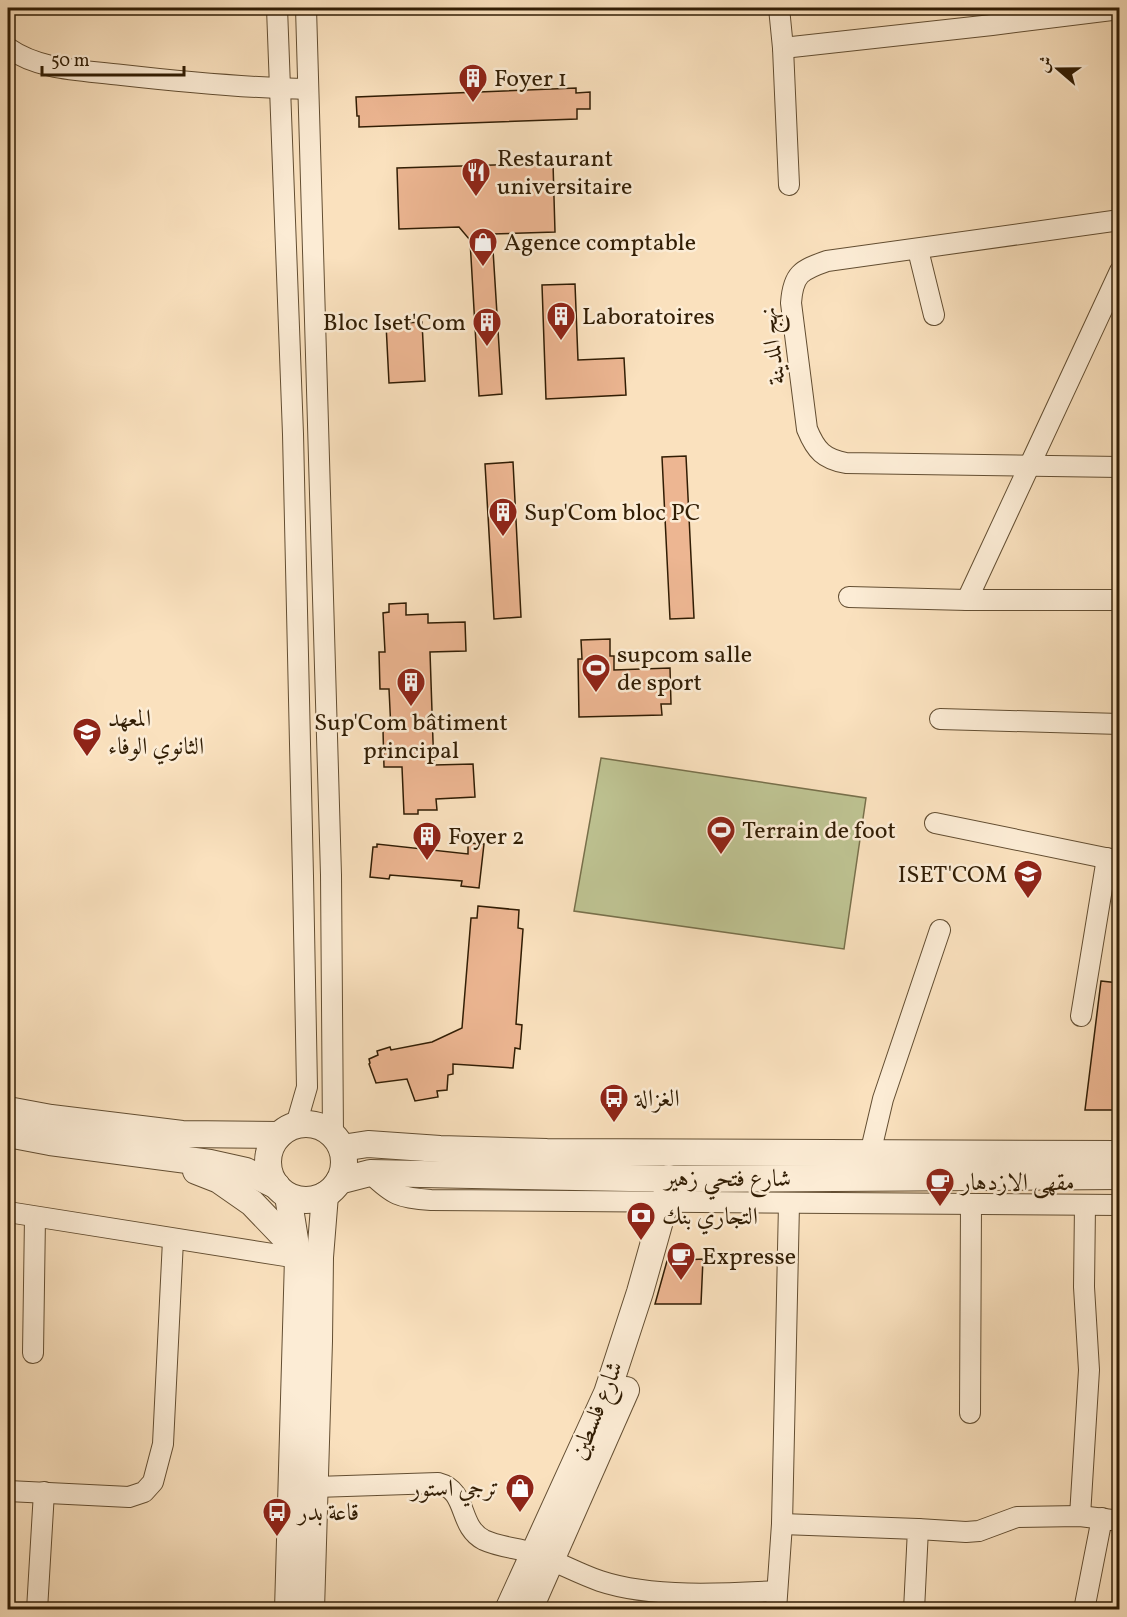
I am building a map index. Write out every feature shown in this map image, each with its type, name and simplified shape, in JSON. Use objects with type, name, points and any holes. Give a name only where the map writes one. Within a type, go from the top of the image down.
[{"type":"street","points":[[276,8],[293,434],[307,1087],[288,1130],[272,1144],[268,1155],[268,1166],[271,1177],[282,1191],[305,1255],[316,1487],[310,1610]]},
{"type":"street","points":[[288,1610],[305,1255],[332,1188],[343,1171],[344,1159],[337,1142],[306,8]]},
{"type":"street","points":[[779,8],[789,185]]},
{"type":"street","points":[[783,48],[1119,9]]},
{"type":"street","points":[[8,48],[32,61],[56,67],[172,81],[308,89]]},
{"type":"street","name":"نهج المدينة","points":[[1119,220],[918,250],[826,261],[805,269],[797,277],[792,288],[791,303],[807,429],[813,445],[830,460],[846,464],[1119,467]]},
{"type":"street","points":[[918,250],[934,315]]},
{"type":"street","points":[[967,600],[1029,466],[1114,294],[1119,271]]},
{"type":"street","points":[[849,597],[1119,600]]},
{"type":"street","points":[[940,719],[1119,724]]},
{"type":"street","points":[[935,823],[1113,860],[1081,1016]]},
{"type":"street","points":[[870,1154],[883,1099],[940,930]]},
{"type":"street","points":[[8,1110],[51,1118],[182,1134],[288,1130],[309,1124],[322,1127],[337,1142]]},
{"type":"street","points":[[8,1134],[50,1142],[210,1163],[246,1171],[300,1200],[313,1200],[332,1188]]},
{"type":"street","name":"شارع فتحي زهير","points":[[337,1142],[502,1151],[1119,1154]]},
{"type":"street","points":[[156,1157],[219,1180],[252,1203],[305,1255]]},
{"type":"street","name":"شارع فتحي زهير","points":[[332,1188],[369,1173],[674,1190],[1119,1176]]},
{"type":"street","points":[[674,1190],[789,1204],[1119,1205]]},
{"type":"street","name":"شارع فلسطين","points":[[508,1610],[542,1557],[623,1399],[675,1227],[674,1190]]},
{"type":"street","points":[[316,1487],[444,1484],[456,1493],[469,1527],[476,1535],[487,1541],[542,1557],[601,1581],[625,1587],[777,1600],[782,1524],[789,1204]]},
{"type":"street","points":[[970,1413],[972,1204]]},
{"type":"street","points":[[1080,1516],[1089,1370],[1084,1287],[1085,1205]]},
{"type":"street","points":[[8,1212],[173,1240],[305,1255]]},
{"type":"street","points":[[33,1353],[34,1217]]},
{"type":"street","points":[[8,1491],[129,1497],[144,1492],[153,1482],[163,1444],[173,1240]]},
{"type":"street","points":[[37,1610],[44,1491]]},
{"type":"street","points":[[782,1524],[966,1533],[979,1531],[1017,1517],[1080,1516],[1111,1519],[1084,1610]]},
{"type":"street","points":[[914,1610],[918,1529]]},
{"type":"street","name":"شارع فلسطين","points":[[530,1610],[542,1557]]},
{"type":"green space","name":"Terrain de foot","points":[[601,758],[866,798],[844,949],[574,911]]},
{"type":"building","name":"Foyer 1","points":[[576,88],[576,93],[590,92],[590,109],[577,109],[577,119],[359,127],[359,116],[357,116],[356,97]]},
{"type":"building","name":"Restaurant universitaire","points":[[553,163],[555,232],[492,234],[502,394],[479,396],[470,240],[459,227],[399,229],[397,168]]},
{"type":"building","name":"Laboratoires","points":[[575,284],[578,360],[624,358],[626,395],[546,399],[542,285]]},
{"type":"building","points":[[422,322],[425,381],[389,383],[386,324]]},
{"type":"building","points":[[686,456],[694,618],[670,619],[662,457]]},
{"type":"building","name":"Sup'Com bloc PC","points":[[513,462],[521,617],[494,619],[485,464]]},
{"type":"building","name":"Sup'Com bâtiment principal","points":[[406,603],[406,615],[428,614],[428,623],[465,622],[466,651],[430,652],[434,765],[473,764],[475,797],[436,799],[437,810],[418,810],[418,814],[404,814],[402,767],[384,767],[383,730],[391,730],[389,689],[380,689],[379,652],[385,652],[383,613],[389,612],[389,604]]},
{"type":"building","points":[[610,639],[610,656],[614,656],[614,670],[670,668],[671,704],[661,704],[662,715],[579,717],[578,659],[582,659],[581,640]]},
{"type":"building","name":"Foyer 2","points":[[468,843],[484,844],[479,888],[461,886],[462,881],[390,875],[389,879],[370,877],[373,847],[377,847],[377,844],[468,854]]},
{"type":"building","points":[[478,906],[519,910],[518,928],[523,929],[516,1024],[522,1025],[520,1049],[515,1048],[513,1068],[453,1064],[453,1074],[448,1075],[447,1090],[437,1091],[438,1097],[415,1101],[407,1079],[376,1083],[369,1059],[378,1055],[377,1051],[390,1047],[391,1050],[432,1042],[462,1028],[471,918],[477,918]]},
{"type":"building","points":[[1101,981],[1119,983],[1119,1110],[1085,1110]]},
{"type":"building","name":"Expresse","points":[[703,1259],[701,1304],[655,1304],[667,1261]]},
{"type":"place","name":"Foyer 1","points":[[473,104]]},
{"type":"place","name":"Restaurant universitaire","points":[[476,198]]},
{"type":"place","name":"Agence comptable","points":[[483,268]]},
{"type":"place","name":"Laboratoires","points":[[561,342]]},
{"type":"place","name":"Bloc Iset'Com","points":[[487,348]]},
{"type":"place","name":"Sup'Com bloc PC","points":[[503,538]]},
{"type":"place","name":"supcom salle de sport","points":[[596,694]]},
{"type":"place","name":"Sup'Com bâtiment principal","points":[[411,708]]},
{"type":"place","name":"المعهد الثانوي الوفاء","points":[[87,758]]},
{"type":"place","name":"Terrain de foot","points":[[721,856]]},
{"type":"place","name":"Foyer 2","points":[[427,862]]},
{"type":"place","name":"ISET'COM","points":[[1028,900]]},
{"type":"place","name":"الغزالة","points":[[614,1124]]},
{"type":"place","name":"مقهى الازدهار","points":[[940,1208]]},
{"type":"place","name":"التجاري بنك","points":[[641,1242]]},
{"type":"place","name":"Expresse","points":[[681,1282]]},
{"type":"place","name":"ترجي استور","points":[[520,1514]]},
{"type":"place","name":"قاعة بدر","points":[[277,1538]]}]
